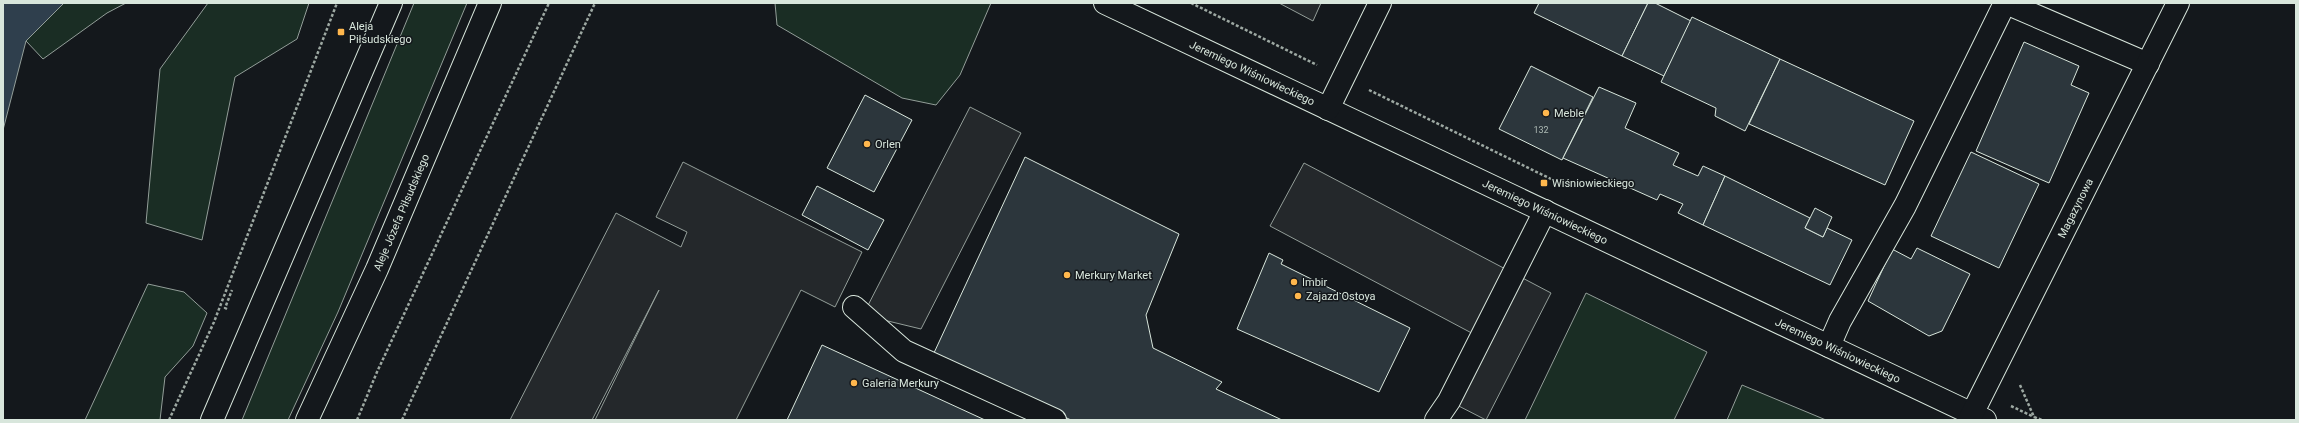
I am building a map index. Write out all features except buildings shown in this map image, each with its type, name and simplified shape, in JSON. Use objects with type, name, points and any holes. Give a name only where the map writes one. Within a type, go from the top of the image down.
[{"type":"street","points":[[212,420],[391,3]]},
{"type":"street","name":"Aleje Józefa Piłsudskiego","points":[[307,420],[377,269],[490,3]]},
{"type":"street","name":"Jeremiego Wiśniowieckiego","points":[[1105,3],[1829,346],[1975,418]]},
{"type":"street","points":[[1328,109],[1380,3]]},
{"type":"street","points":[[1829,346],[1840,322],[1905,206],[2005,3],[2148,64]]},
{"type":"street","name":"Magazynowa","points":[[1975,418],[2178,3]]},
{"type":"street","points":[[1436,420],[1448,402],[1545,211]]},
{"type":"street","points":[[854,307],[904,351],[1055,420]]},
{"type":"path","points":[[169,420],[214,322],[337,3]]},
{"type":"path","points":[[357,420],[377,372],[549,3]]},
{"type":"path","points":[[402,420],[595,3]]},
{"type":"green space","points":[[64,3],[126,3],[107,13],[43,59],[26,41]]},
{"type":"green space","points":[[208,3],[309,3],[297,39],[235,77],[202,240],[146,223],[160,69]]},
{"type":"green space","points":[[414,3],[467,3],[338,312],[288,420],[242,420]]},
{"type":"green space","points":[[775,3],[991,3],[960,75],[936,105],[902,98],[777,25]]},
{"type":"green space","points":[[148,284],[184,292],[207,313],[193,346],[165,377],[160,420],[85,420]]},
{"type":"green space","points":[[1586,293],[1707,352],[1674,420],[1525,420]]},
{"type":"green space","points":[[1742,385],[1826,420],[1727,420]]},
{"type":"shaded area","points":[[1279,3],[1321,3],[1313,21]]},
{"type":"shaded area","points":[[970,107],[1021,133],[921,329],[863,315]]},
{"type":"shaded area","points":[[683,162],[862,252],[835,307],[801,290],[736,420],[595,420],[659,290],[592,420],[510,420],[616,213],[681,247],[687,232],[656,217]]},
{"type":"shaded area","points":[[1304,163],[1551,293],[1486,420],[1449,401],[1481,338],[1270,226]]},
{"type":"water","points":[[3,3],[64,3],[26,41],[3,130]]},
{"type":"place","name":"Aleja Piłsudskiego","points":[[341,32]]},
{"type":"place","name":"Meble","points":[[1546,113]]},
{"type":"place","name":"Orlen","points":[[867,144]]},
{"type":"place","name":"Wiśniowieckiego","points":[[1544,183]]},
{"type":"place","name":"Merkury Market","points":[[1067,275]]},
{"type":"place","name":"Imbir","points":[[1294,282]]},
{"type":"place","name":"Zajazd Ostoya","points":[[1298,296]]},
{"type":"place","name":"Galeria Merkury","points":[[854,383]]}]
